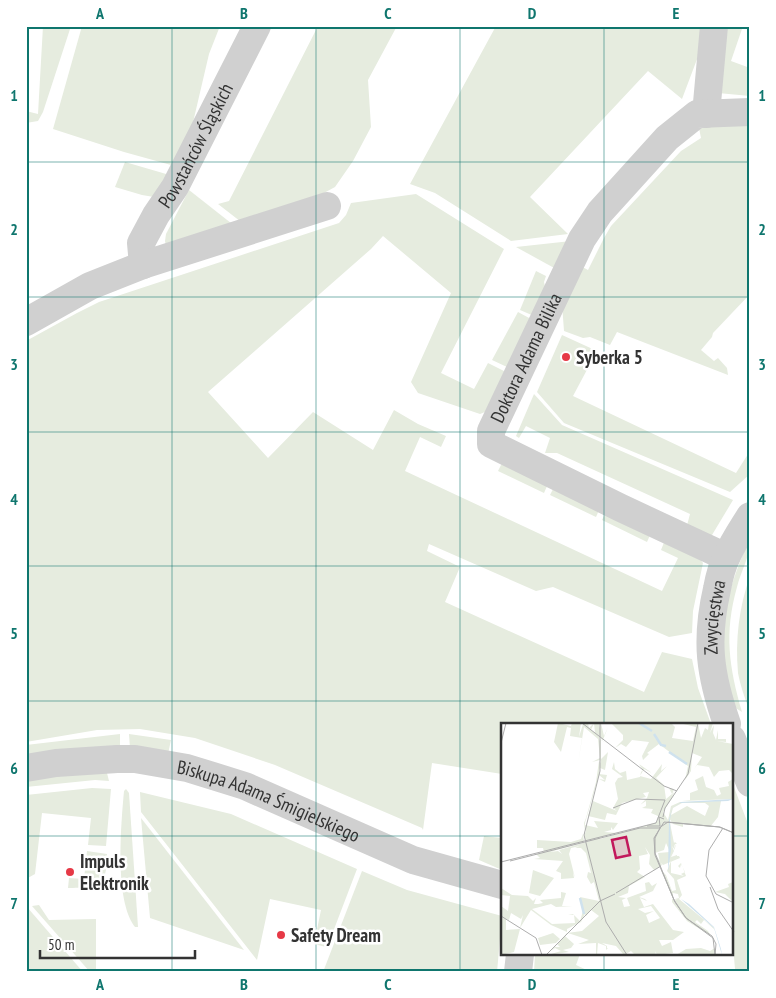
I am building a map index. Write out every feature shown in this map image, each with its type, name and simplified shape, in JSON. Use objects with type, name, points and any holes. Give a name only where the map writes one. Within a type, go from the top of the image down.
[{"type":"street","name":"Powstańców Śląskich","points":[[143,265],[141,243],[156,215],[175,187],[257,26]]},
{"type":"street","points":[[706,114],[714,26]]},
{"type":"street","name":"Doktora Adama Bilika","points":[[726,557],[491,444],[490,431],[582,239],[600,212],[668,138],[697,114],[750,112]]},
{"type":"street","points":[[26,322],[90,286],[143,265],[327,206]]},
{"type":"street","name":"Zwycięstwa","points":[[727,723],[717,697],[712,675],[709,647],[712,608],[726,557],[750,516]]},
{"type":"street","points":[[734,744],[750,783]]},
{"type":"street","name":"Biskupa Adama Śmigielskiego","points":[[26,768],[56,763],[117,759],[136,759],[187,768],[245,786],[413,860],[501,885]]},
{"type":"street","points":[[518,972],[520,956]]},
{"type":"shaded area","points":[[43,26],[71,26],[43,112],[38,121],[26,123],[26,111],[38,114]]},
{"type":"shaded area","points":[[82,26],[220,26],[209,54],[191,131],[171,165],[53,129]]},
{"type":"shaded area","points":[[318,26],[397,26],[368,80],[371,127],[353,161],[335,187],[296,208],[245,225],[218,204],[229,201]]},
{"type":"shaded area","points":[[496,26],[706,26],[705,38],[682,99],[648,71],[530,197],[568,234],[511,241],[435,193],[410,184]]},
{"type":"shaded area","points":[[721,26],[743,26],[731,61],[750,68],[750,96],[718,93]]},
{"type":"shaded area","points":[[750,125],[750,294],[713,333],[701,350],[714,361],[718,358],[727,368],[728,375],[617,332],[610,345],[590,337],[583,338],[564,331],[562,304],[577,264],[588,270],[611,226],[681,151],[701,138],[699,128]]},
{"type":"shaded area","points":[[125,162],[173,176],[154,197],[115,187]]},
{"type":"shaded area","points":[[189,190],[236,227],[166,246],[166,234]]},
{"type":"shaded area","points":[[416,194],[504,249],[441,373],[474,389],[488,363],[506,372],[485,412],[480,414],[418,393],[411,382],[451,293],[383,236],[371,249],[208,392],[268,458],[313,412],[373,450],[394,410],[418,424],[446,436],[441,447],[420,437],[405,471],[662,591],[678,558],[661,550],[665,540],[697,555],[703,563],[693,611],[692,633],[669,637],[553,587],[536,591],[429,544],[427,551],[460,567],[445,602],[644,692],[662,652],[692,659],[698,688],[711,723],[501,723],[501,774],[432,763],[423,830],[275,765],[195,738],[140,729],[97,730],[26,742],[26,341],[99,302],[339,223],[346,215],[351,203]]},
{"type":"shaded area","points":[[571,241],[556,269],[516,247]]},
{"type":"shaded area","points":[[536,271],[546,276],[544,282],[546,291],[534,316],[520,310]]},
{"type":"shaded area","points":[[518,312],[531,319],[507,367],[492,360]]},
{"type":"shaded area","points":[[562,335],[597,351],[573,396],[736,473],[750,451],[750,474],[730,492],[564,423],[537,392]]},
{"type":"shaded area","points":[[534,394],[562,425],[733,500],[709,540],[685,533],[690,514],[557,453],[545,453],[550,438],[526,426],[519,438],[516,436]]},
{"type":"shaded area","points":[[502,463],[548,484],[544,493],[498,471]]},
{"type":"shaded area","points":[[554,487],[600,508],[596,517],[550,495]]},
{"type":"shaded area","points":[[606,512],[651,533],[647,542],[602,520]]},
{"type":"shaded area","points":[[750,540],[749,552],[733,604],[729,635],[731,665],[742,712],[734,707],[727,682],[724,666],[723,634],[732,585]]},
{"type":"shaded area","points":[[750,576],[750,707],[748,707],[738,673],[737,648],[741,612]]},
{"type":"shaded area","points":[[120,734],[120,748],[26,759],[26,745]]},
{"type":"shaded area","points":[[129,734],[171,740],[168,754],[130,748]]},
{"type":"shaded area","points":[[107,773],[109,781],[95,780],[26,787],[26,776]]},
{"type":"shaded area","points":[[734,787],[750,829],[750,972],[736,972]]},
{"type":"shaded area","points":[[92,788],[111,789],[106,846],[88,845],[91,818],[42,813],[35,874],[26,879],[26,795]]},
{"type":"shaded area","points":[[126,789],[129,793],[138,927],[135,927],[128,915],[124,899],[120,862],[124,791]]},
{"type":"shaded area","points":[[140,792],[231,814],[357,869],[328,945],[326,947],[314,944],[321,910],[270,899],[257,960],[141,812]]},
{"type":"shaded area","points":[[141,818],[244,950],[150,918]]},
{"type":"shaded area","points":[[484,836],[501,838],[501,870],[479,860]]},
{"type":"shaded area","points":[[87,851],[107,854],[105,874],[94,884],[68,888],[69,878],[84,879]]},
{"type":"shaded area","points":[[362,871],[407,890],[501,916],[497,972],[323,972]]},
{"type":"shaded area","points":[[39,905],[49,920],[96,919],[96,972],[90,972],[32,906]]},
{"type":"shaded area","points":[[27,907],[83,972],[26,972]]},
{"type":"shaded area","points":[[535,956],[579,956],[576,965],[591,972],[534,972]]},
{"type":"place","name":"Syberka 5","points":[[566,357]]},
{"type":"place","name":"Impuls Elektronik","points":[[70,872]]},
{"type":"place","name":"Safety Dream","points":[[281,935]]}]
